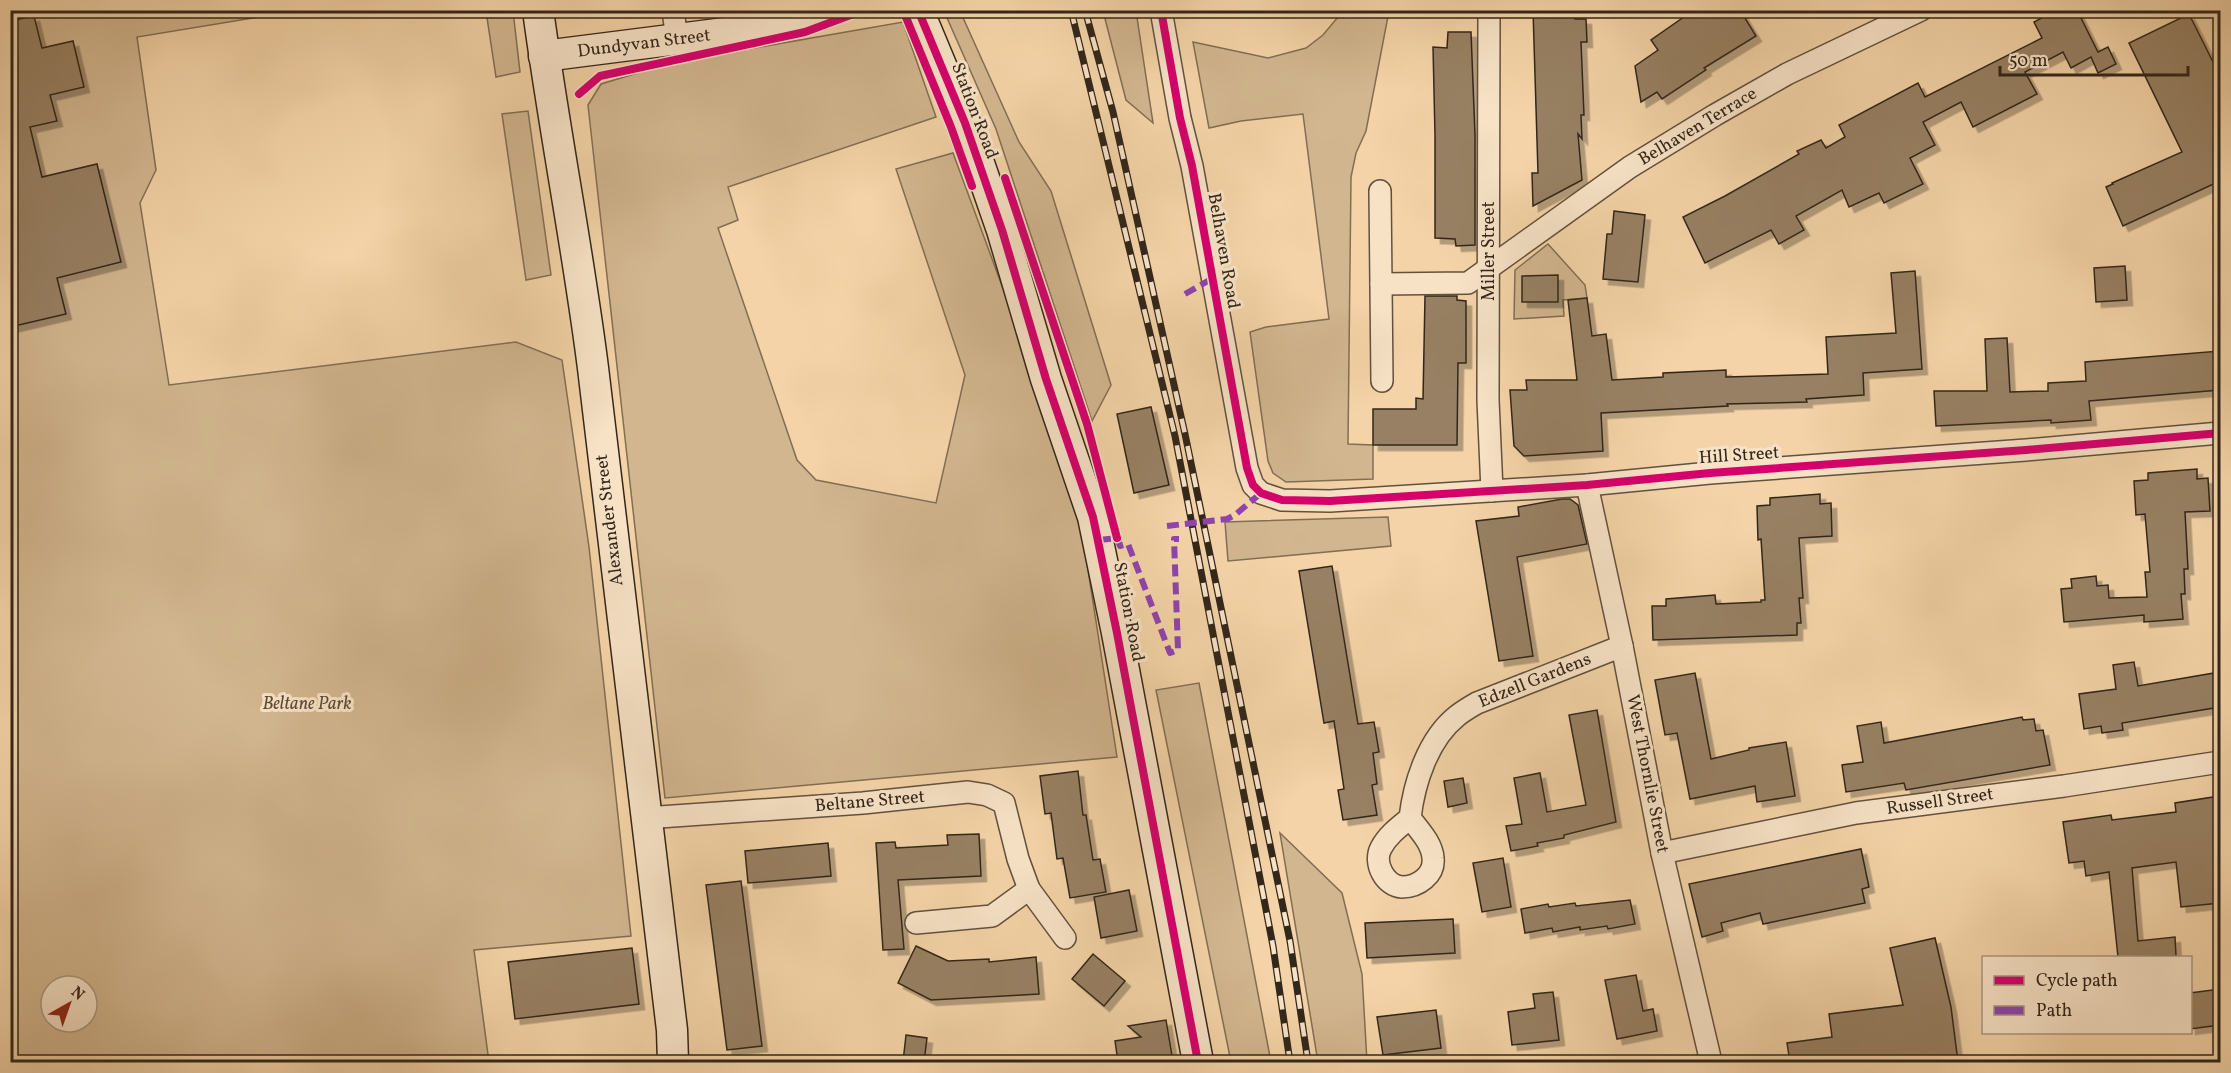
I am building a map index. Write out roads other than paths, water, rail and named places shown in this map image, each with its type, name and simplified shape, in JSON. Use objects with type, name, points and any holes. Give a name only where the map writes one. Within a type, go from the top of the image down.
[{"type":"street","name":"Alexander Street","points":[[538,10],[592,366],[672,1030],[673,1062]]},
{"type":"street","points":[[673,10],[677,40]]},
{"type":"street","name":"Dundyvan Street","points":[[544,56],[733,32],[813,10]]},
{"type":"street","name":"Station Road","points":[[918,10],[965,123],[1002,230],[1046,379],[1093,517],[1198,1062]]},
{"type":"street","name":"Belhaven Road","points":[[1161,10],[1247,468],[1253,485],[1261,493]]},
{"type":"street","name":"Miller Street","points":[[1489,10],[1488,400],[1492,491]]},
{"type":"street","name":"Belhaven Terrace","points":[[1381,284],[1468,283],[1630,167],[1715,115],[1787,74],[1921,10]]},
{"type":"street","points":[[1380,191],[1382,381]]},
{"type":"street","name":"Hill Street","points":[[1261,493],[1282,500],[1330,501],[1492,491],[2220,433]]},
{"type":"street","name":"West Thornlie Street","points":[[1587,485],[1622,646],[1662,853],[1711,1062]]},
{"type":"street","name":"Edzell Gardens","points":[[1410,818],[1427,757],[1436,739],[1456,717],[1477,703],[1622,646]]},
{"type":"street","name":"Russell Street","points":[[1662,853],[1856,813],[2220,762]]},
{"type":"street","name":"Beltane Street","points":[[645,819],[863,803],[968,792],[987,795],[1004,803],[1018,859],[1029,889],[1065,938]]},
{"type":"street","points":[[916,923],[992,916],[1029,889]]},
{"type":"street","name":"Alexander Street","points":[[665,1062],[672,1030]]},
{"type":"railway","points":[[1071,10],[1175,436],[1273,946],[1290,1062]]},
{"type":"railway","points":[[1085,10],[1113,112],[1185,434],[1290,941],[1308,1062]]},
{"type":"park label","name":"Beltane Park","points":[[307,704]]}]
